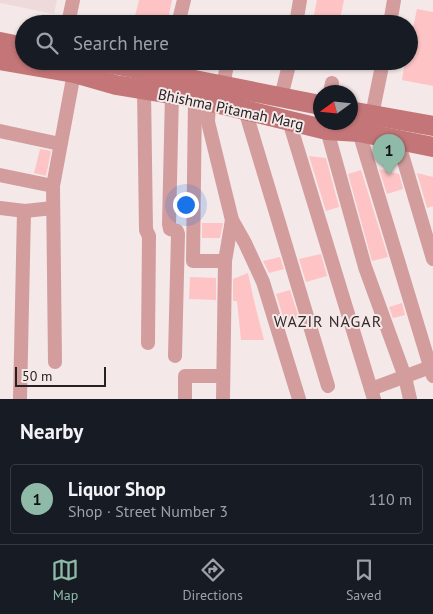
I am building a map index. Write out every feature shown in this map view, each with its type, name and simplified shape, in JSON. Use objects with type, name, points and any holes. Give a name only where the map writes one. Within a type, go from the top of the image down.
[{"type":"main road","points":[[0,42],[15,45]]},
{"type":"main road","name":"Bhishma Pitamah Marg","points":[[0,60],[15,63]]},
{"type":"main road","name":"Bhishma Pitamah Marg","points":[[57,70],[116,85],[202,99],[313,127]]},
{"type":"main road","name":"Bhishma Pitamah Marg","points":[[174,70],[223,86],[313,104]]},
{"type":"main road","points":[[358,112],[433,126]]},
{"type":"main road","name":"Bhishma Pitamah Marg","points":[[327,130],[359,132],[433,147]]},
{"type":"street","points":[[70,15],[73,0]]},
{"type":"street","points":[[180,15],[184,0]]},
{"type":"street","points":[[298,15],[300,0]]},
{"type":"street","points":[[392,15],[394,0]]},
{"type":"street","points":[[223,86],[226,70]]},
{"type":"street","points":[[281,97],[288,70]]},
{"type":"street","points":[[372,115],[381,70]]},
{"type":"street","points":[[55,362],[53,186],[74,73]]},
{"type":"street","points":[[144,90],[146,230],[149,236],[148,343]]},
{"type":"street","points":[[172,94],[169,224],[170,229],[178,234],[175,356]]},
{"type":"street","points":[[202,99],[232,220],[263,282],[299,399]]},
{"type":"street","points":[[202,99],[193,261],[225,261]]},
{"type":"street","points":[[245,110],[328,386]]},
{"type":"street","points":[[289,121],[372,394],[405,377],[432,370],[359,132]]},
{"type":"street","points":[[327,130],[365,266],[405,377],[410,399]]},
{"type":"street","points":[[0,131],[60,144]]},
{"type":"street","points":[[398,141],[433,259]]},
{"type":"street","points":[[0,175],[53,186]]},
{"type":"street","points":[[0,208],[24,211],[53,208]]},
{"type":"street","points":[[20,399],[24,211]]},
{"type":"street","points":[[223,399],[225,261],[232,220]]},
{"type":"street","points":[[185,399],[186,376],[223,376]]},
{"type":"shaded area","points":[[0,0],[57,0],[54,14],[0,3]]},
{"type":"building","points":[[139,0],[172,0],[169,15],[135,15]]},
{"type":"building","points":[[317,0],[344,0],[341,15],[314,15]]},
{"type":"building","points":[[417,9],[433,12],[433,86],[402,80],[404,70],[418,70],[418,15],[416,15]]},
{"type":"building","points":[[40,149],[51,151],[46,176],[34,173]]},
{"type":"building","points":[[309,156],[326,158],[339,207],[326,211]]},
{"type":"building","points":[[379,169],[399,174],[403,189],[387,194]]},
{"type":"building","points":[[361,170],[388,257],[372,261],[348,174]]},
{"type":"building","points":[[417,173],[433,177],[433,206],[427,208]]},
{"type":"building","points":[[202,223],[223,223],[220,238],[202,238]]},
{"type":"building","points":[[321,254],[327,276],[306,282],[299,259]]},
{"type":"building","points":[[280,257],[284,269],[269,273],[263,261]]},
{"type":"building","points":[[248,273],[264,340],[241,340],[237,301],[233,301],[233,279]]},
{"type":"building","points":[[190,277],[216,278],[216,300],[189,299]]},
{"type":"building","points":[[290,290],[299,318],[285,323],[276,294]]},
{"type":"building","points":[[402,303],[405,315],[393,318],[389,307]]},
{"type":"place","name":"Liquor Shop","points":[[389,175]]},
{"type":"district","name":"WAZIR NAGAR","points":[[328,321]]}]
